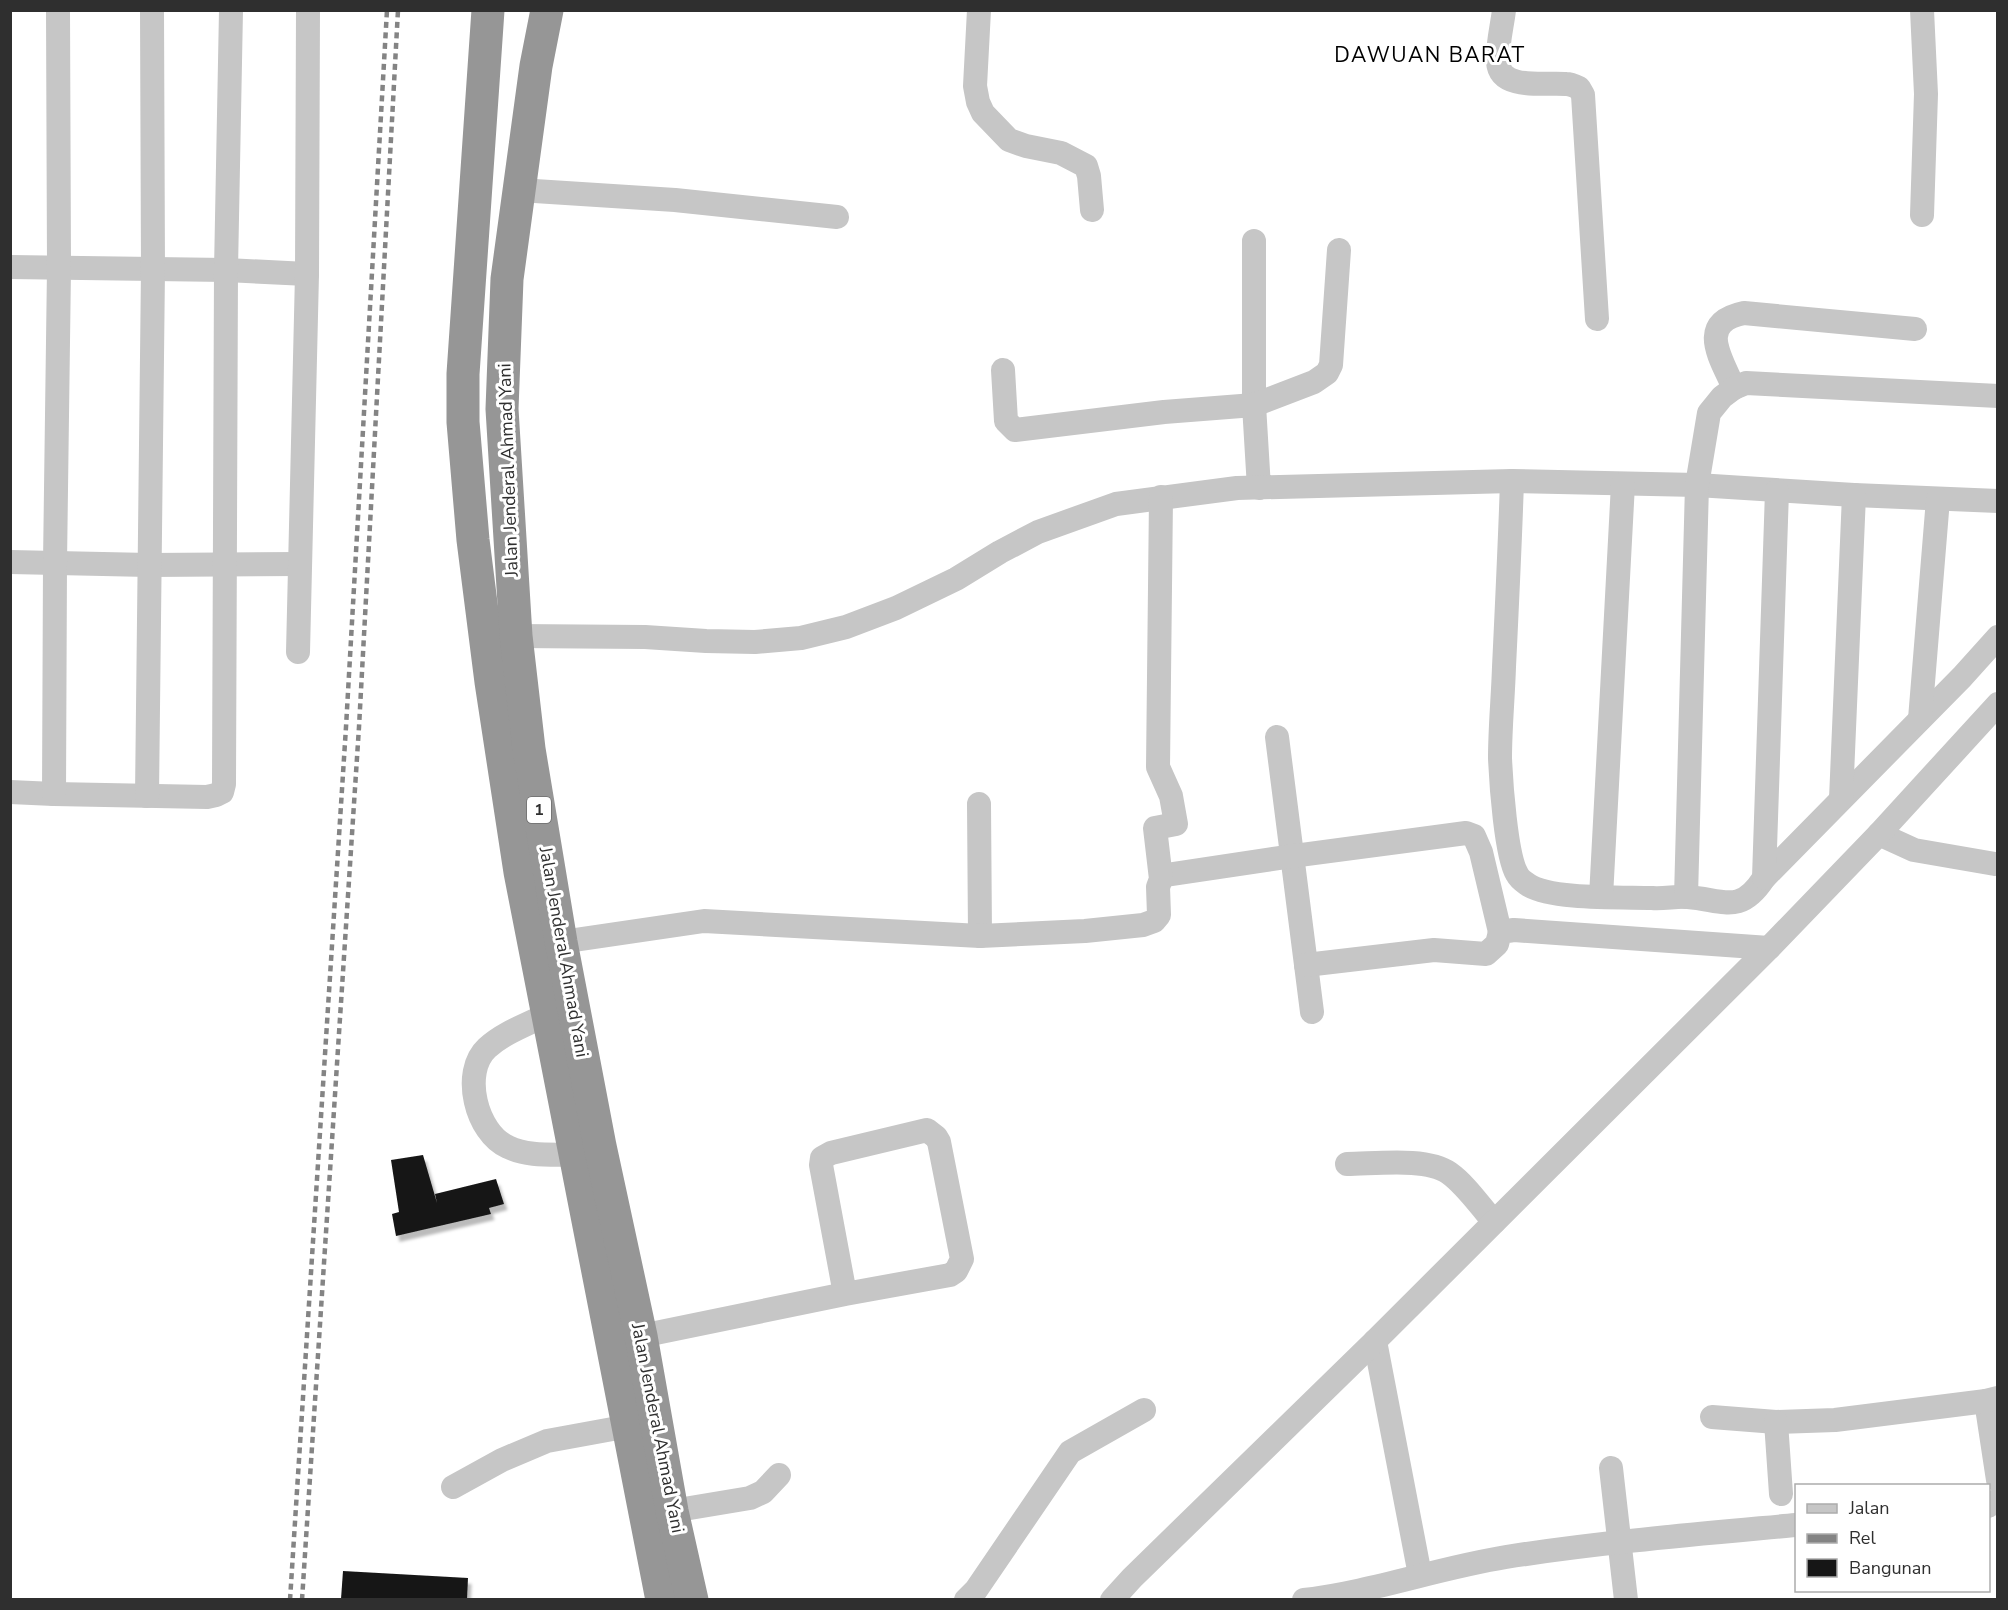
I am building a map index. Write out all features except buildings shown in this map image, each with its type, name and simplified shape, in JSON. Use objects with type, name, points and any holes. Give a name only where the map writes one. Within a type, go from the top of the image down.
[{"type":"highway","name":"Jalan Jenderal Ahmad Yani","points":[[488,10],[463,374],[463,422],[473,540],[491,682],[520,872],[576,1155],[672,1511],[692,1599]]},
{"type":"highway","name":"Jalan Jenderal Ahmad Yani","points":[[547,10],[536,66],[507,279],[502,409],[516,636],[529,749],[561,942],[600,1146],[626,1337],[629,1426],[662,1599]]},
{"type":"street","points":[[54,794],[60,268],[58,10]]},
{"type":"street","points":[[147,796],[153,269],[152,10]]},
{"type":"street","points":[[10,792],[207,797],[222,792],[224,784],[226,564],[226,270],[231,10]]},
{"type":"street","points":[[298,652],[307,274],[308,10]]},
{"type":"street","points":[[979,10],[975,86],[983,113],[1009,140],[1061,153],[1086,166],[1092,210]]},
{"type":"street","points":[[1504,10],[1498,62],[1501,73],[1509,80],[1519,83],[1569,84],[1580,88],[1583,95],[1597,319]]},
{"type":"street","points":[[1922,10],[1926,94],[1922,215]]},
{"type":"street","points":[[519,190],[675,200],[837,217]]},
{"type":"street","points":[[1254,241],[1254,405],[1259,488]]},
{"type":"street","points":[[1003,370],[1006,422],[1015,430],[1164,412],[1254,405],[1314,382],[1327,373],[1330,365],[1339,250]]},
{"type":"street","points":[[10,267],[226,270],[307,274]]},
{"type":"street","points":[[1734,387],[1715,345],[1715,331],[1723,320],[1730,316],[1744,313],[1916,329]]},
{"type":"street","points":[[1686,897],[1697,485],[1709,413],[1734,387],[1746,383],[1998,396]]},
{"type":"street","points":[[516,636],[645,637],[735,642],[801,638],[846,627],[896,608],[956,579],[1038,532],[1116,504],[1237,488],[1512,482],[1697,485],[1998,501]]},
{"type":"street","points":[[1512,482],[1500,759],[1508,838],[1513,863],[1518,876],[1528,885],[1547,892],[1601,897],[1686,897],[1719,903],[1735,903],[1746,898],[1998,637]]},
{"type":"street","points":[[1601,897],[1623,484]]},
{"type":"street","points":[[1764,878],[1777,491]]},
{"type":"street","points":[[1841,799],[1854,495]]},
{"type":"street","points":[[561,942],[704,921],[980,936],[1085,931],[1143,925],[1154,921],[1159,915],[1158,887],[1161,879],[1155,828],[1176,824],[1171,796],[1158,767],[1161,497]]},
{"type":"street","points":[[1920,720],[1938,499]]},
{"type":"street","points":[[10,562],[149,565],[300,564]]},
{"type":"street","points":[[1112,1599],[1133,1588],[1494,1222],[1769,948],[1879,834],[1998,704]]},
{"type":"street","points":[[1277,737],[1312,1012]]},
{"type":"street","points":[[979,804],[980,936]]},
{"type":"street","points":[[1161,879],[1166,875],[1293,856],[1466,833],[1474,836],[1481,852],[1500,932],[1497,944],[1486,954],[1434,950],[1306,965]]},
{"type":"street","points":[[1879,834],[1914,849],[1995,864]]},
{"type":"street","points":[[1500,932],[1539,931],[1769,948]]},
{"type":"street","points":[[548,1014],[487,1048],[475,1064],[473,1089],[479,1114],[490,1135],[505,1146],[524,1153],[576,1155]]},
{"type":"street","points":[[626,1337],[950,1275],[959,1267],[962,1259],[939,1142],[927,1130],[831,1153],[822,1158],[821,1165],[845,1294]]},
{"type":"street","points":[[1347,1164],[1424,1163],[1438,1166],[1461,1183],[1494,1222]]},
{"type":"street","points":[[1376,1341],[1420,1575]]},
{"type":"street","points":[[1712,1417],[1776,1422],[1835,1420],[1992,1399],[1998,1480]]},
{"type":"street","points":[[966,1599],[976,1590],[1070,1452],[1144,1410]]},
{"type":"street","points":[[1776,1422],[1781,1494]]},
{"type":"street","points":[[453,1487],[502,1460],[536,1445],[629,1426]]},
{"type":"street","points":[[1611,1468],[1626,1599]]},
{"type":"street","points":[[672,1511],[750,1498],[763,1492],[779,1475]]},
{"type":"street","points":[[1304,1599],[1334,1598],[1420,1575],[1504,1557],[1620,1541],[1795,1525]]},
{"type":"railway","points":[[290,1600],[346,727],[387,10]]},
{"type":"railway","points":[[302,1600],[359,727],[398,10]]},
{"type":"district","name":"DAWUAN BARAT","points":[[1430,55]]}]
